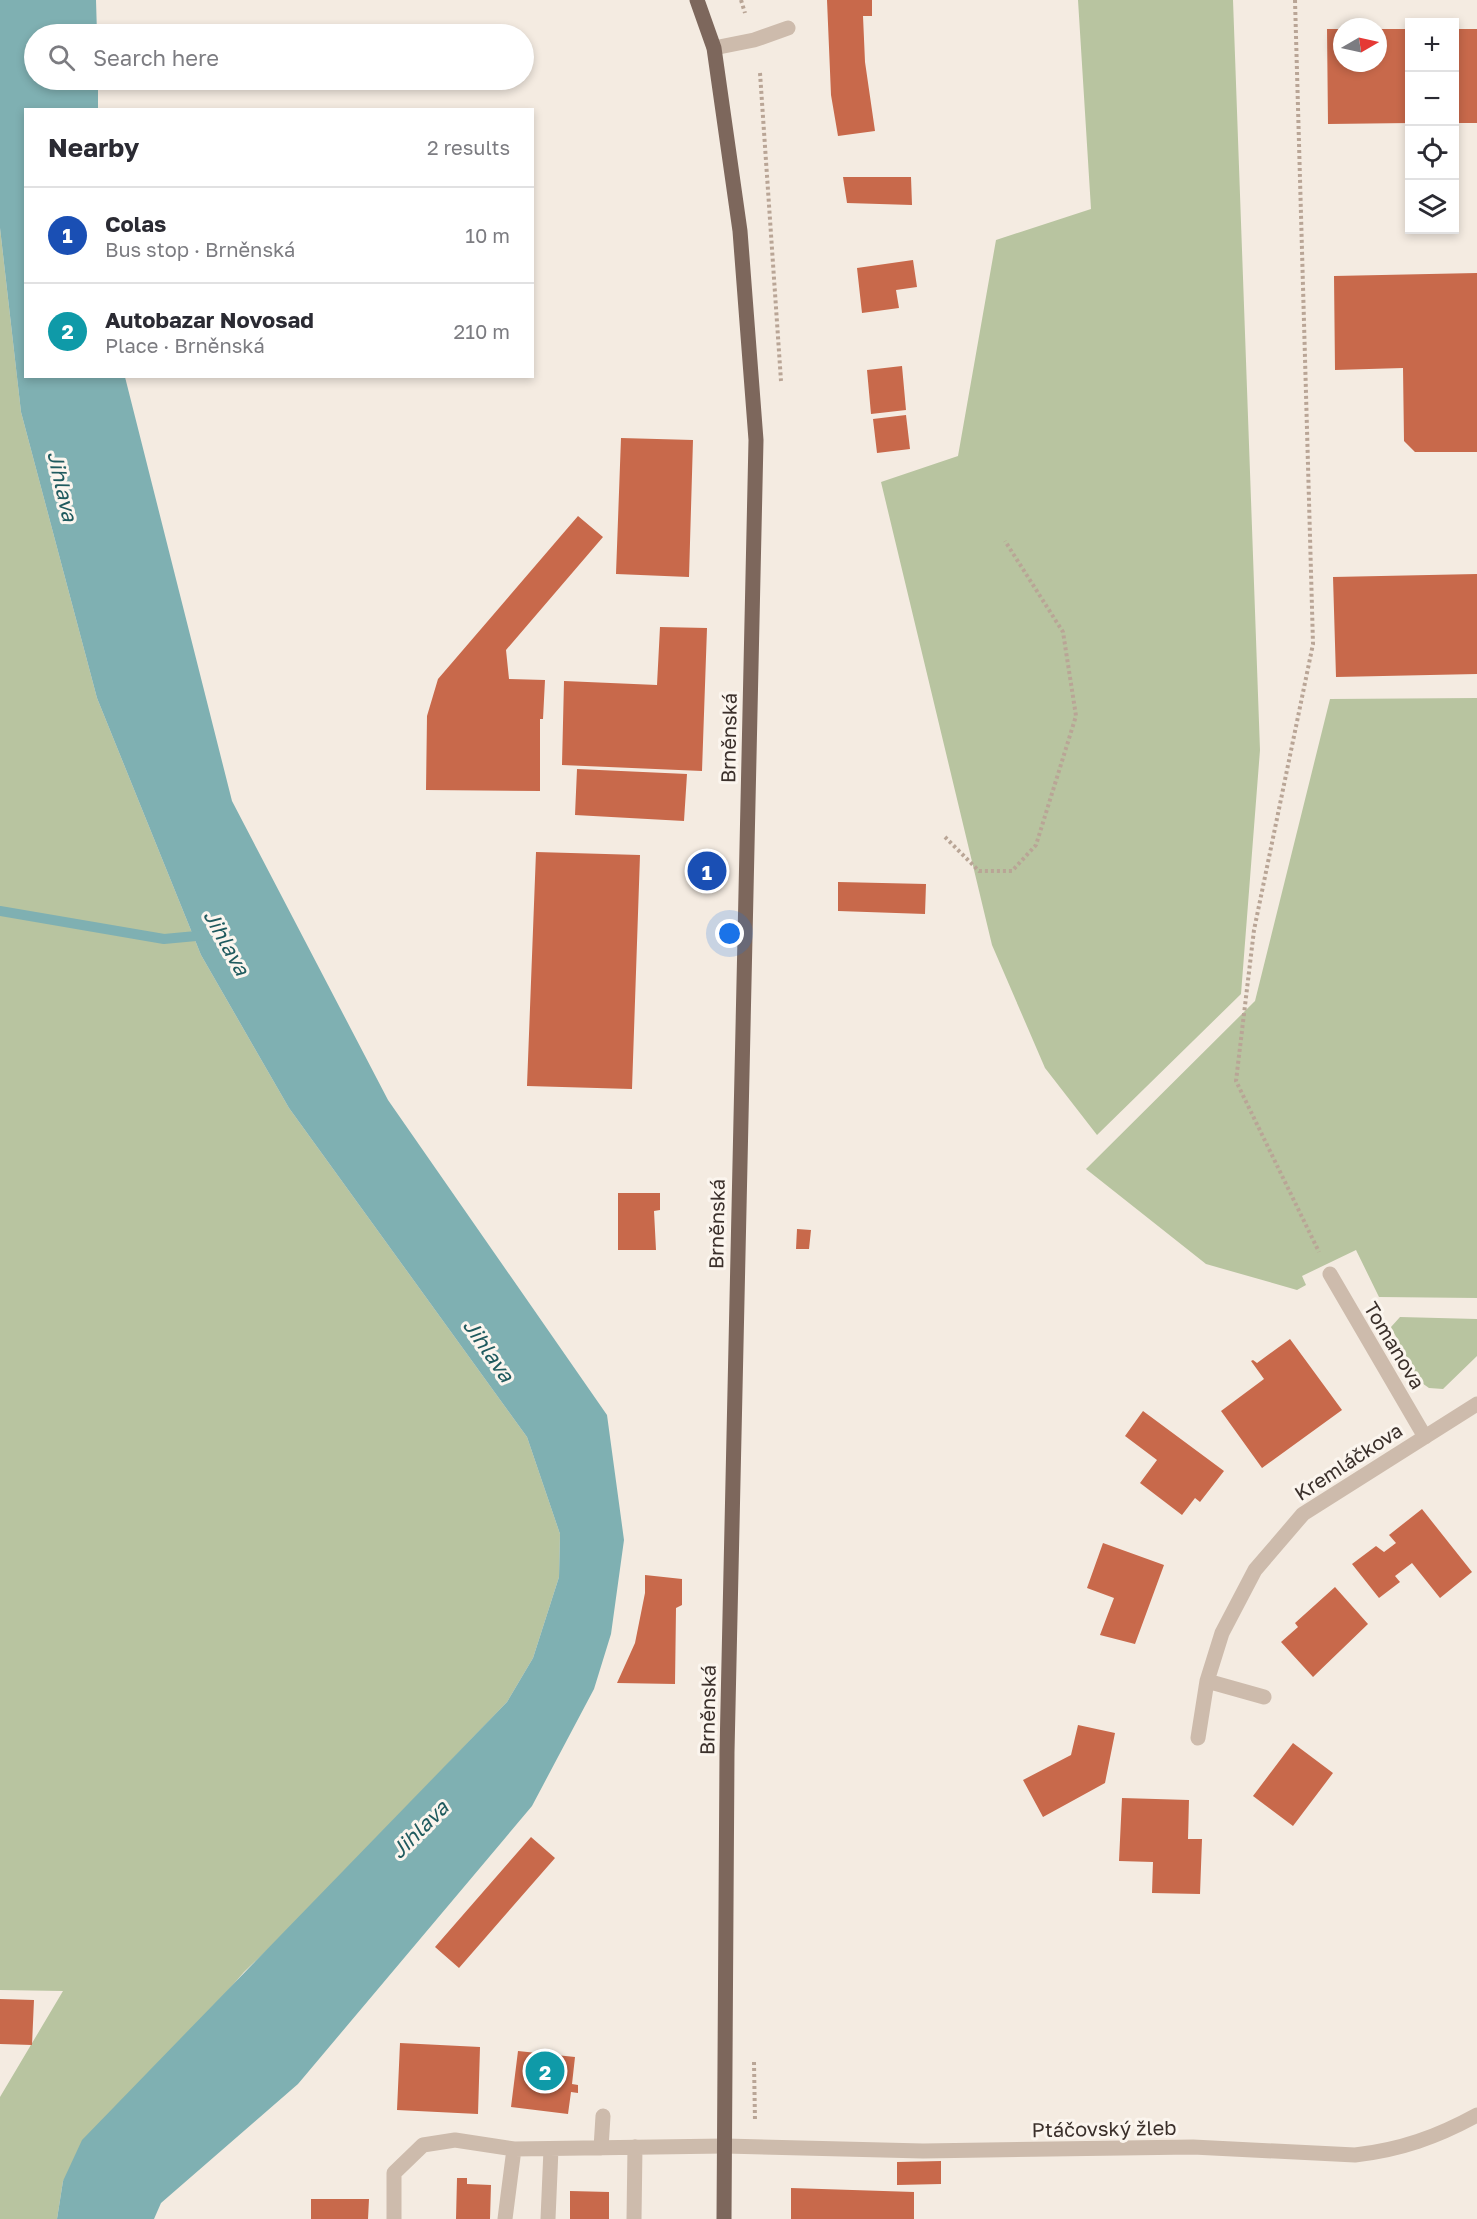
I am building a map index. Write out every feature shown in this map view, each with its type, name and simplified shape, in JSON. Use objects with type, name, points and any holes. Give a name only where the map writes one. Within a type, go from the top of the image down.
[{"type":"main road","name":"Brněnská","points":[[697,0],[714,48],[740,231],[756,440],[728,1706],[724,2219]]},
{"type":"street","points":[[714,48],[788,28]]},
{"type":"street","name":"Tomanova","points":[[1330,1274],[1425,1437]]},
{"type":"street","name":"Kremláčkova","points":[[1198,1738],[1207,1681],[1222,1633],[1255,1570],[1303,1514],[1477,1404]]},
{"type":"street","points":[[1207,1681],[1264,1697]]},
{"type":"street","name":"Ptáčovský žleb","points":[[394,2219],[394,2174],[423,2145],[456,2140],[514,2149],[725,2146],[923,2151],[1193,2147],[1354,2155],[1379,2152],[1429,2139],[1477,2115]]},
{"type":"street","points":[[601,2148],[603,2116]]},
{"type":"street","points":[[634,2219],[635,2147]]},
{"type":"street","points":[[506,2219],[514,2149]]},
{"type":"street","points":[[548,2219],[550,2149]]},
{"type":"path","points":[[741,0],[745,13]]},
{"type":"path","points":[[1295,0],[1313,644],[1254,930],[1236,1081],[1330,1274]]},
{"type":"path","points":[[945,837],[979,872],[1012,871],[1036,845],[1076,716],[1063,632],[1005,541]]},
{"type":"green space","points":[[1078,0],[1233,0],[1260,750],[1241,994],[1097,1135],[1045,1068],[992,945],[881,482],[958,456],[996,240],[1091,209]]},
{"type":"green space","points":[[0,228],[21,412],[97,698],[201,955],[289,1108],[527,1437],[560,1534],[559,1577],[533,1658],[507,1702],[289,1929],[244,1972],[63,2181],[57,2219],[0,2219],[0,2097],[63,1991],[0,1990]]},
{"type":"green space","points":[[1477,698],[1477,1298],[1379,1297],[1356,1250],[1302,1276],[1306,1285],[1297,1290],[1206,1264],[1086,1169],[1255,1001],[1330,699]]},
{"type":"green space","points":[[1400,1317],[1477,1319],[1477,1356],[1443,1389],[1429,1388],[1419,1381],[1391,1327]]},
{"type":"water","name":"Jihlava","points":[[0,0],[96,0],[97,24],[24,24],[24,90],[98,90],[98,108],[24,108],[24,378],[125,378],[232,801],[388,1100],[607,1415],[624,1540],[611,1634],[594,1689],[532,1806],[298,2084],[161,2203],[154,2219],[57,2219],[63,2181],[82,2140],[507,1702],[533,1658],[559,1577],[560,1534],[527,1437],[289,1108],[201,955],[97,698],[21,412],[0,228]]},
{"type":"building","points":[[827,0],[872,0],[872,16],[863,16],[865,62],[875,131],[838,136],[831,95]]},
{"type":"building","points":[[1327,29],[1333,29],[1333,72],[1387,72],[1387,29],[1405,29],[1405,123],[1328,124]]},
{"type":"building","points":[[1459,29],[1477,29],[1477,123],[1459,123]]},
{"type":"building","points":[[843,177],[911,177],[912,205],[847,203]]},
{"type":"building","points":[[913,260],[917,287],[896,290],[899,308],[862,313],[857,268]]},
{"type":"building","points":[[1477,273],[1477,452],[1415,452],[1404,441],[1403,368],[1335,370],[1334,276]]},
{"type":"building","points":[[902,366],[906,410],[871,414],[867,370]]},
{"type":"building","points":[[906,415],[910,449],[877,453],[873,419]]},
{"type":"building","points":[[621,438],[693,440],[689,577],[616,574]]},
{"type":"building","points":[[578,516],[603,537],[506,650],[509,679],[545,680],[543,719],[540,719],[540,791],[426,790],[427,716],[438,679]]},
{"type":"building","points":[[1477,574],[1477,674],[1336,677],[1333,577]]},
{"type":"building","points":[[660,627],[707,628],[702,771],[562,765],[564,681],[657,685]]},
{"type":"building","points":[[577,769],[687,774],[684,821],[575,815]]},
{"type":"building","points":[[536,852],[640,855],[632,1089],[527,1086]]},
{"type":"building","points":[[838,882],[926,884],[925,914],[838,911]]},
{"type":"building","points":[[618,1193],[660,1193],[660,1210],[654,1211],[656,1250],[618,1250]]},
{"type":"building","points":[[797,1229],[811,1230],[809,1249],[796,1249]]},
{"type":"building","points":[[1290,1339],[1342,1410],[1262,1468],[1221,1411],[1264,1379],[1251,1361],[1257,1363]]},
{"type":"building","points":[[1143,1411],[1224,1471],[1200,1502],[1195,1498],[1182,1515],[1140,1483],[1157,1460],[1125,1436]]},
{"type":"building","points":[[1422,1509],[1472,1572],[1440,1598],[1412,1563],[1395,1576],[1400,1582],[1379,1598],[1352,1564],[1376,1546],[1384,1552],[1396,1543],[1389,1535]]},
{"type":"building","points":[[1103,1543],[1164,1565],[1135,1644],[1100,1635],[1114,1598],[1087,1588]]},
{"type":"building","points":[[645,1575],[682,1579],[682,1605],[676,1608],[675,1684],[617,1683],[635,1643],[645,1593]]},
{"type":"building","points":[[1335,1587],[1368,1624],[1313,1677],[1281,1642],[1298,1627],[1295,1623]]},
{"type":"building","points":[[1078,1725],[1115,1733],[1105,1783],[1043,1817],[1023,1780],[1071,1755]]},
{"type":"building","points":[[1293,1743],[1333,1773],[1293,1826],[1253,1796]]},
{"type":"building","points":[[1122,1798],[1189,1800],[1188,1839],[1202,1839],[1200,1894],[1152,1893],[1153,1862],[1119,1861]]},
{"type":"building","points":[[531,1837],[555,1858],[459,1968],[435,1947]]},
{"type":"building","points":[[0,1999],[34,2000],[32,2045],[0,2044]]},
{"type":"building","points":[[400,2043],[480,2047],[478,2114],[397,2110]]},
{"type":"building","points":[[518,2051],[575,2057],[572,2084],[578,2085],[578,2093],[571,2092],[568,2114],[511,2107]]},
{"type":"building","points":[[941,2161],[941,2184],[897,2185],[897,2162]]},
{"type":"building","points":[[457,2178],[467,2178],[467,2184],[491,2185],[490,2219],[456,2219]]},
{"type":"building","points":[[791,2188],[914,2192],[914,2219],[791,2219]]},
{"type":"building","points":[[570,2191],[609,2192],[609,2219],[570,2219]]},
{"type":"building","points":[[311,2199],[369,2199],[368,2219],[311,2219]]},
{"type":"waterway","name":"Jihlava","points":[[0,911],[164,939],[207,935]]},
{"type":"place","name":"Colas","points":[[707,871]]},
{"type":"place","name":"Autobazar Novosad","points":[[545,2071]]}]
